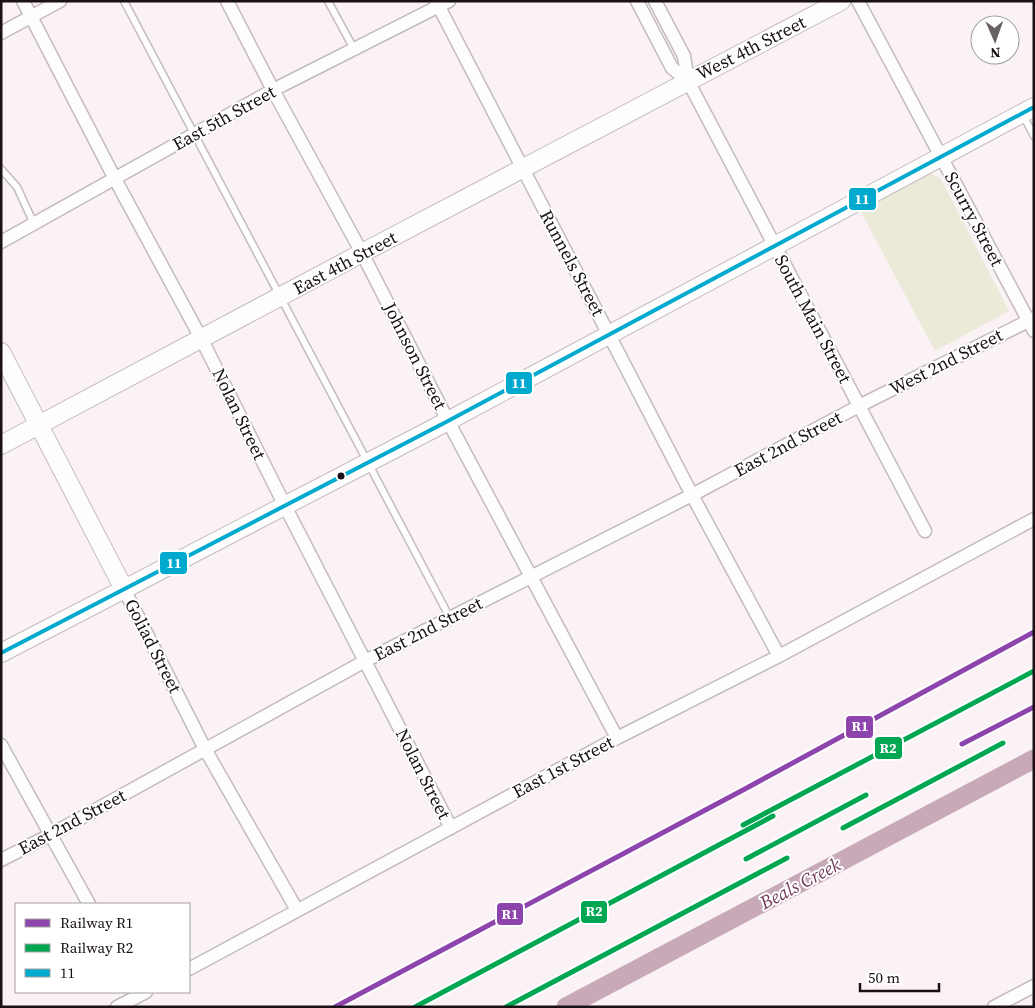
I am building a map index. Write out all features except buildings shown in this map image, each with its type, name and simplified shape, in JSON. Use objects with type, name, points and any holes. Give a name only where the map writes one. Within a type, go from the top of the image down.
[{"type":"main road","name":"West 4th Street","points":[[688,80],[841,1]]},
{"type":"main road","name":"East 4th Street","points":[[1,446],[688,80]]},
{"type":"main road","points":[[1,654],[448,421],[1028,110]]},
{"type":"main road","name":"Goliad Street","points":[[1,352],[124,589]]},
{"type":"street","name":"Nolan Street","points":[[23,1],[115,179],[202,340],[450,828]]},
{"type":"street","points":[[1,33],[60,1]]},
{"type":"street","name":"Johnson Street","points":[[226,1],[362,253],[448,421],[617,738]]},
{"type":"street","name":"South Main Street","points":[[637,1],[672,68],[688,80]]},
{"type":"street","name":"South Main Street","points":[[655,1],[684,56],[688,80],[924,531]]},
{"type":"street","name":"Scurry Street","points":[[858,1],[940,156],[1032,323]]},
{"type":"street","name":"East 5th Street","points":[[1,242],[273,90],[441,3]]},
{"type":"street","name":"Runnels Street","points":[[441,3],[522,169],[610,334],[692,495],[779,656]]},
{"type":"street","name":"West 2nd Street","points":[[859,406],[1032,323]]},
{"type":"street","name":"East 2nd Street","points":[[1,860],[365,661],[692,495],[859,406]]},
{"type":"street","name":"East 1st Street","points":[[190,968],[617,738],[779,656],[1034,519]]},
{"type":"street","name":"Goliad Street","points":[[124,589],[205,749],[297,910]]},
{"type":"street","points":[[1,745],[88,903]]},
{"type":"street","points":[[994,1007],[1034,986]]},
{"type":"street","points":[[117,1007],[141,993]]},
{"type":"lane","points":[[124,1],[450,618]]},
{"type":"lane","points":[[328,1],[354,49]]},
{"type":"lane","points":[[1028,110],[1034,136]]},
{"type":"lane","points":[[1,169],[17,187],[34,224]]},
{"type":"shaded area","points":[[930,173],[941,179],[1009,311],[935,351],[860,210]]},
{"type":"waterway","name":"Beals Creek","points":[[566,1007],[1034,759]]},
{"type":"rail line","name":"R1","points":[[335,1007],[743,790],[1034,632]]},
{"type":"rail line","name":"R2","points":[[743,825],[1034,671]]},
{"type":"rail line","name":"R1","points":[[962,744],[1034,707]]},
{"type":"rail line","name":"R2","points":[[843,828],[1003,743]]},
{"type":"rail line","name":"R2","points":[[746,859],[866,795]]},
{"type":"rail line","name":"R2","points":[[415,1007],[773,816]]},
{"type":"rail line","name":"R2","points":[[506,1007],[787,858]]},
{"type":"transit line","name":"11","points":[[1,653],[448,421],[1034,107]]}]
